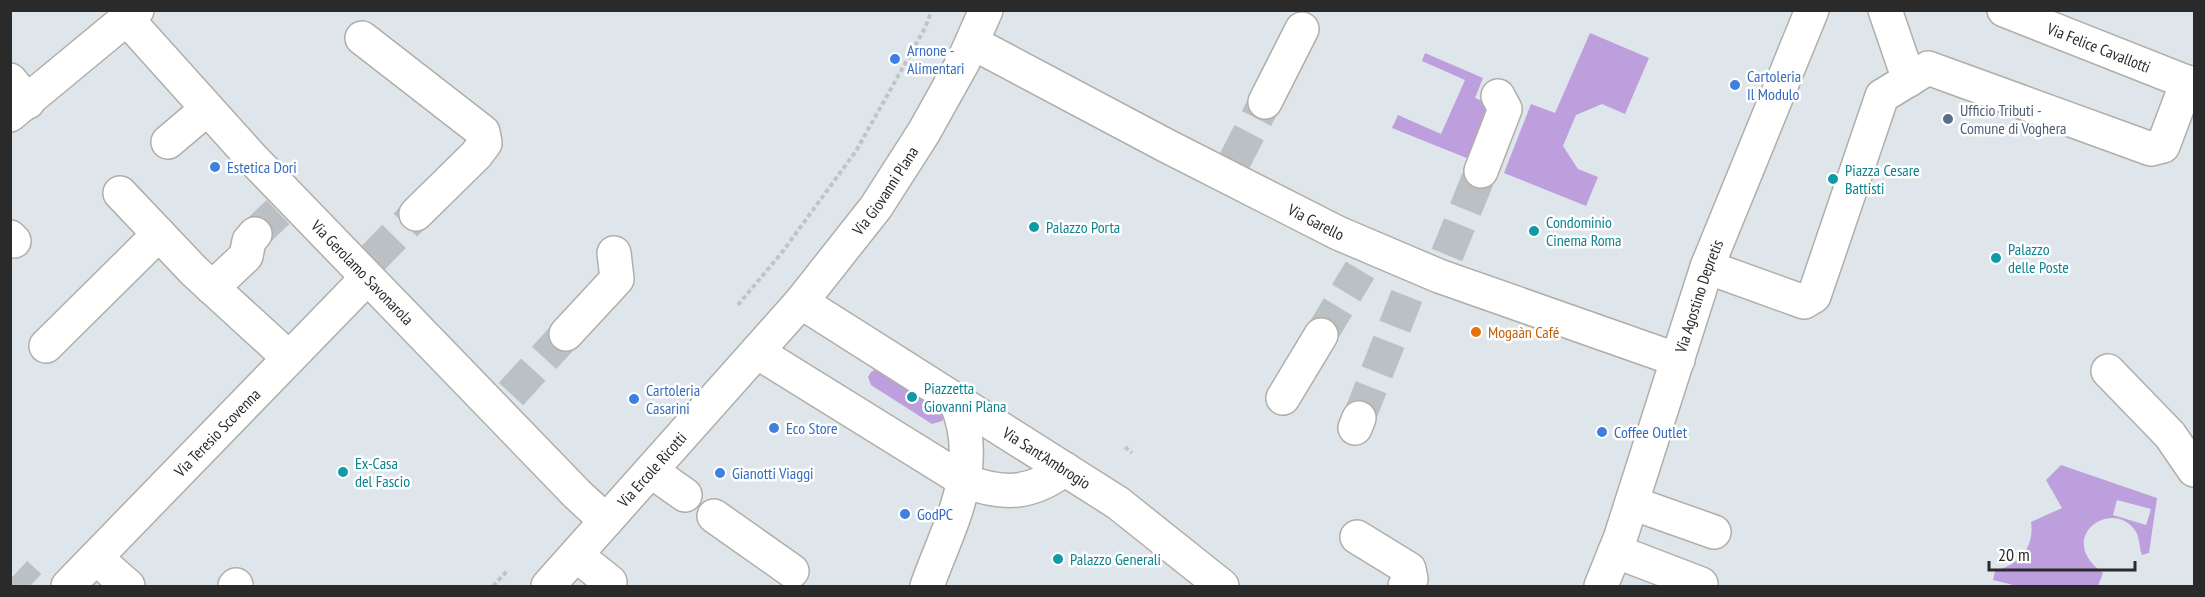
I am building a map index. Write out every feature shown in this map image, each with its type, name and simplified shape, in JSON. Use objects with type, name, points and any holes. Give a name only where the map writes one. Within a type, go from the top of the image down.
[{"type":"street","name":"Via Agostino Depretis","points":[[1601,586],[1632,503],[1707,267],[1812,10]]},
{"type":"street","points":[[1885,10],[1909,80]]},
{"type":"street","name":"Via Felice Cavallotti","points":[[2004,10],[2191,83]]},
{"type":"street","points":[[16,99],[132,15]]},
{"type":"street","name":"Via Gerolamo Savonarola","points":[[132,15],[285,206],[366,270],[503,402],[577,494],[606,521]]},
{"type":"street","name":"Via Garello","points":[[975,21],[1338,233],[1367,259],[1428,273],[1678,360]]},
{"type":"street","name":"Via Giovanni Plana","points":[[757,352],[801,302],[876,207],[924,132],[975,21]]},
{"type":"street","points":[[1265,102],[1302,29]]},
{"type":"street","points":[[362,38],[483,132],[485,143],[477,154],[416,214]]},
{"type":"street","points":[[1707,267],[1804,302],[1814,297],[1882,96],[1929,68],[2151,149],[2163,146],[2191,83]]},
{"type":"street","points":[[1480,171],[1505,109],[1498,96]]},
{"type":"street","points":[[168,142],[207,109]]},
{"type":"street","points":[[120,194],[194,271],[289,358]]},
{"type":"street","points":[[46,346],[159,234]]},
{"type":"street","points":[[212,288],[246,256],[249,241],[255,234]]},
{"type":"street","points":[[566,334],[617,279],[614,254]]},
{"type":"street","name":"Via Teresio Scovenna","points":[[68,586],[289,358],[366,270]]},
{"type":"street","name":"Via Sant'Ambrogio","points":[[801,302],[1131,512],[1222,586]]},
{"type":"street","points":[[1283,398],[1321,335]]},
{"type":"street","points":[[757,352],[965,481],[1009,492],[1039,485],[1065,469]]},
{"type":"street","name":"Via Ercole Ricotti","points":[[548,586],[757,352]]},
{"type":"street","points":[[2108,370],[2170,435],[2194,470]]},
{"type":"street","points":[[927,586],[965,481],[968,442],[963,417],[955,400]]},
{"type":"street","points":[[651,471],[685,495]]},
{"type":"street","points":[[1632,503],[1714,532]]},
{"type":"street","points":[[714,516],[792,571]]},
{"type":"street","points":[[1358,537],[1409,568],[1411,579],[1405,586]]},
{"type":"street","points":[[1615,551],[1701,584]]},
{"type":"street","points":[[576,555],[610,582]]},
{"type":"street","points":[[96,558],[128,586]]},
{"type":"path","points":[[737,306],[783,251],[856,151],[925,28],[932,10]]},
{"type":"path","points":[[1125,447],[1132,453]]},
{"type":"shaded area","points":[[1590,33],[1649,58],[1625,114],[1602,104],[1576,115],[1563,146],[1578,169],[1598,177],[1586,206],[1504,173],[1531,104],[1555,113]]},
{"type":"shaded area","points":[[1425,53],[1483,78],[1475,98],[1490,104],[1469,159],[1392,128],[1398,115],[1441,134],[1465,80],[1422,61]]},
{"type":"shaded area","points":[[876,369],[940,408],[944,416],[942,421],[932,424],[871,385],[868,377]]},
{"type":"shaded area","points":[[2061,465],[2157,498],[2149,553],[2142,555],[2136,532],[2126,522],[2115,518],[2103,520],[2092,526],[2086,535],[2084,546],[2089,559],[2103,573],[2098,586],[2017,586],[1993,580],[1995,571],[2018,560],[2023,554],[2030,540],[2031,522],[2062,508],[2046,480]],"holes":[[[2117,500],[2151,509],[2146,525],[2113,515]]]},
{"type":"tunnel","points":[[1234,162],[1265,102]]},
{"type":"tunnel","points":[[1447,255],[1481,171]]},
{"type":"tunnel","points":[[255,234],[278,212]]},
{"type":"tunnel","points":[[371,260],[416,214]]},
{"type":"tunnel","points":[[1321,335],[1360,270]]},
{"type":"tunnel","points":[[1359,418],[1408,293]]},
{"type":"tunnel","points":[[511,394],[566,334]]},
{"type":"tunnel","points":[[16,573],[30,586]]},
{"type":"place","name":"Arnone - Alimentari","points":[[895,59]]},
{"type":"place","name":"Cartoleria Il Modulo","points":[[1735,85]]},
{"type":"place","name":"Ufficio Tributi - Comune di Voghera","points":[[1948,119]]},
{"type":"place","name":"Estetica Dori","points":[[215,167]]},
{"type":"place","name":"Piazza Cesare Battisti","points":[[1833,179]]},
{"type":"place","name":"Palazzo Porta","points":[[1034,227]]},
{"type":"place","name":"Condominio Cinema Roma","points":[[1534,231]]},
{"type":"place","name":"Palazzo delle Poste","points":[[1996,258]]},
{"type":"place","name":"Mogaàn Café","points":[[1476,332]]},
{"type":"place","name":"Piazzetta Giovanni Plana","points":[[912,397]]},
{"type":"place","name":"Cartoleria Casarini","points":[[634,399]]},
{"type":"place","name":"Eco Store","points":[[774,428]]},
{"type":"place","name":"Coffee Outlet","points":[[1602,432]]},
{"type":"place","name":"Ex-Casa del Fascio","points":[[343,472]]},
{"type":"place","name":"Gianotti Viaggi","points":[[720,473]]},
{"type":"place","name":"GodPC","points":[[905,514]]},
{"type":"place","name":"Palazzo Generali","points":[[1058,559]]}]
